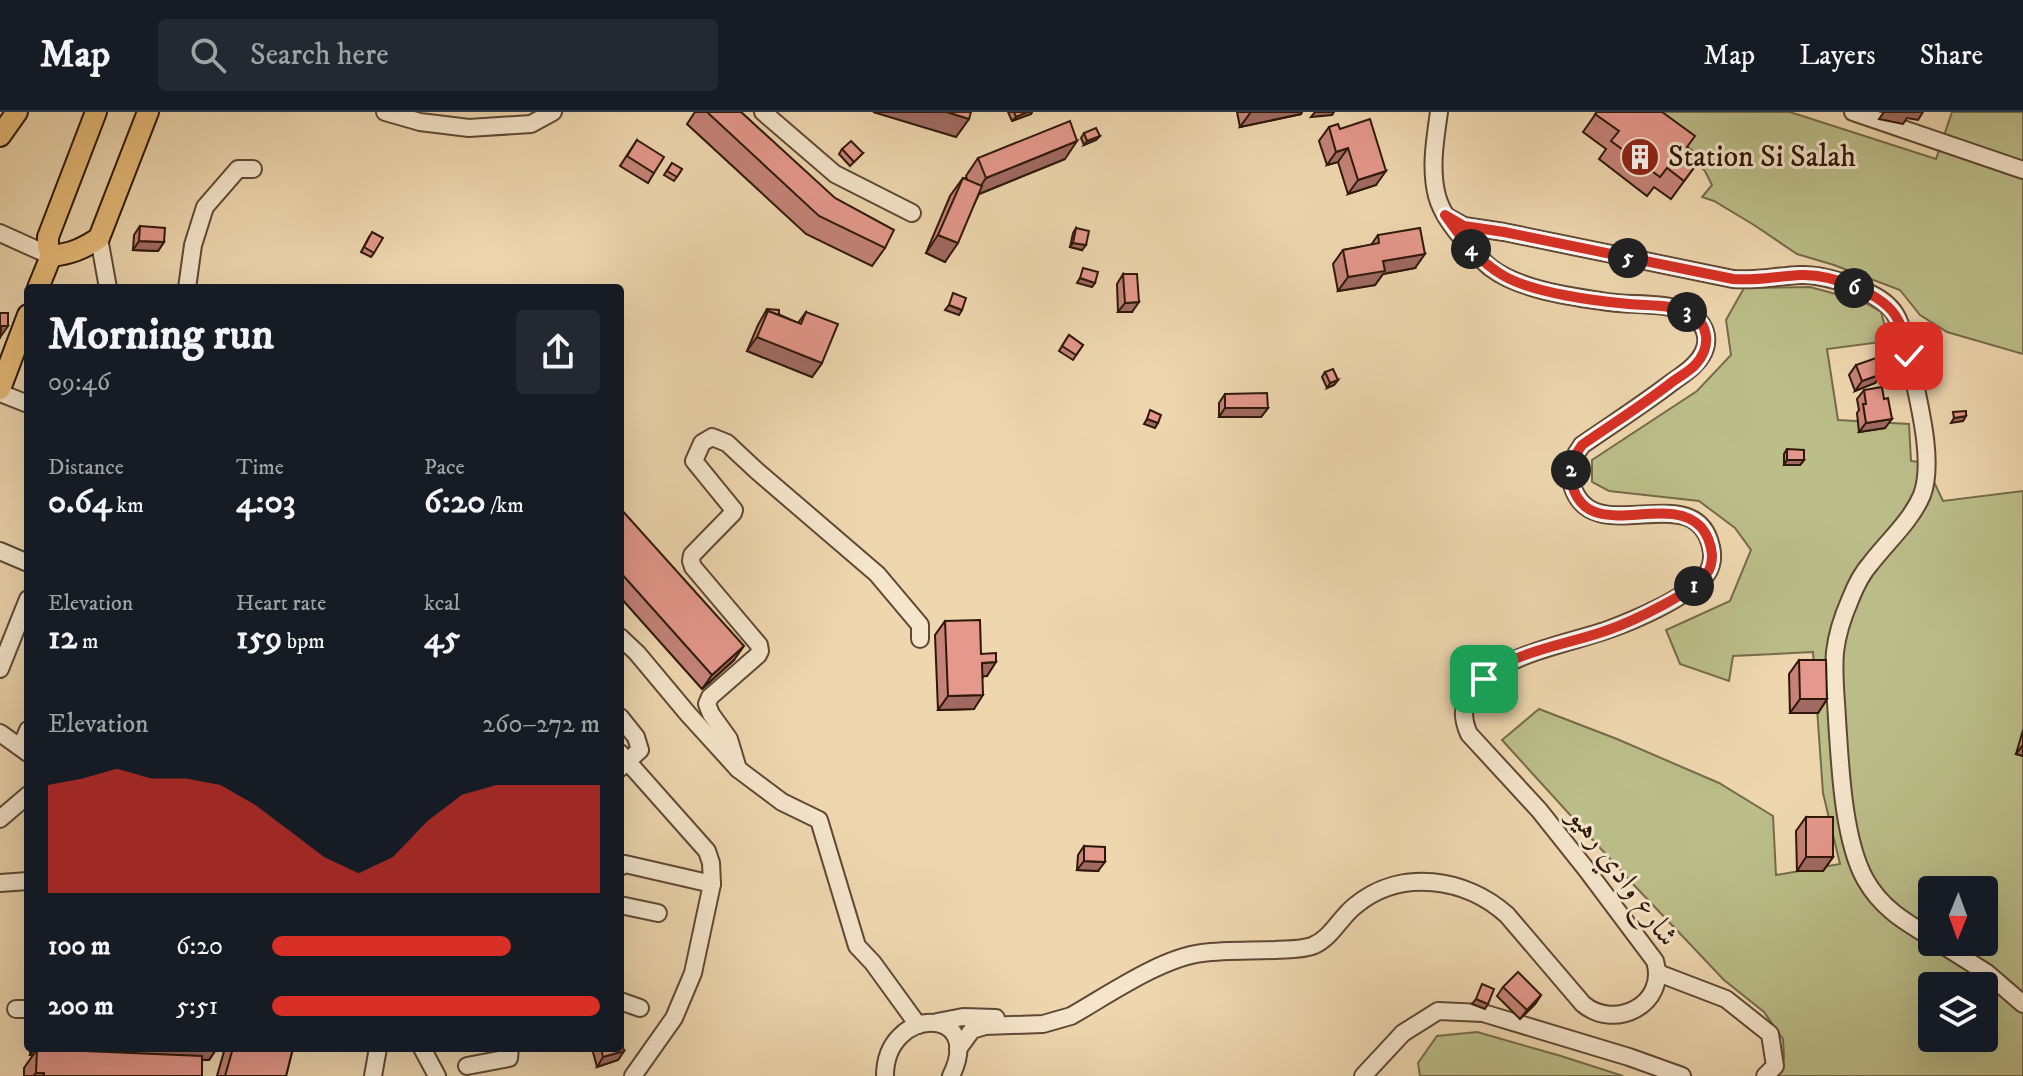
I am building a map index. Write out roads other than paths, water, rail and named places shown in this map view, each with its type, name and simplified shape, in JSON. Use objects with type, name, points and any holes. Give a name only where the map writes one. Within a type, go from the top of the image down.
[{"type":"main road","points":[[0,136],[17,112]]},
{"type":"main road","points":[[40,284],[51,256],[48,237],[96,112]]},
{"type":"main road","points":[[51,256],[85,248],[99,238],[147,118]]},
{"type":"main road","points":[[0,391],[24,326]]},
{"type":"street","points":[[385,112],[420,122],[469,128],[531,124],[553,112]]},
{"type":"street","points":[[763,112],[835,174],[912,213]]},
{"type":"street","points":[[1439,112],[1434,150],[1437,196],[1445,215],[1464,226],[1733,279],[1753,281],[1814,275],[1874,296],[1893,312],[1903,332],[1919,404],[1926,445],[1925,478],[1916,505],[1869,564],[1844,615],[1835,655],[1838,733],[1846,810],[1863,877],[1891,913],[1918,929]]},
{"type":"street","points":[[1853,112],[2023,170]]},
{"type":"street","points":[[188,284],[193,245],[205,207],[238,169],[253,169]]},
{"type":"street","name":"شارع وادي رهيو","points":[[958,1049],[972,1030],[991,1025],[1051,1023],[1071,1016],[1167,963],[1189,955],[1311,946],[1324,939],[1354,906],[1366,898],[1391,887],[1418,882],[1460,887],[1496,906],[1583,1004],[1595,1012],[1617,1016],[1628,1013],[1640,1006],[1654,990],[1658,973],[1655,961],[1539,810],[1469,734],[1464,724],[1465,702],[1475,687],[1495,670],[1527,654],[1609,630],[1635,619],[1684,592],[1708,572],[1712,549],[1708,536],[1691,519],[1676,513],[1625,516],[1598,513],[1586,507],[1573,489],[1570,478],[1574,455],[1582,445],[1696,364],[1707,343],[1707,333],[1693,314],[1670,307],[1604,302],[1521,284],[1491,268],[1459,235],[1445,215]]},
{"type":"street","points":[[0,233],[51,256]]},
{"type":"street","points":[[99,238],[107,284]]},
{"type":"street","points":[[0,391],[24,402]]},
{"type":"street","points":[[738,769],[729,739],[707,704],[710,697],[760,651],[759,645],[691,561],[692,555],[734,510],[694,461],[702,443],[712,437],[727,443],[877,574],[920,625],[920,639]]},
{"type":"street","points":[[0,551],[24,561]]},
{"type":"street","points":[[0,669],[24,609]]},
{"type":"street","points":[[624,641],[738,769],[782,802],[819,820],[857,946],[918,1025],[895,1041],[887,1059],[885,1076]]},
{"type":"street","points":[[624,722],[636,737],[640,750],[624,760]]},
{"type":"street","points":[[0,733],[24,750]]},
{"type":"street","points":[[624,762],[707,851],[712,884],[693,973],[674,1018],[633,1076]]},
{"type":"street","points":[[0,819],[24,798]]},
{"type":"street","points":[[624,865],[712,884]]},
{"type":"street","points":[[0,883],[24,881]]},
{"type":"street","points":[[624,906],[658,913]]},
{"type":"street","points":[[1960,956],[1987,973],[2023,1004]]},
{"type":"street","points":[[1658,973],[1726,999],[1770,1034],[1775,1066],[1765,1076]]},
{"type":"street","points":[[624,1002],[640,1008]]},
{"type":"street","name":"شارع وادي رهيو","points":[[918,1025],[963,1017],[1039,1018],[1092,1004]]},
{"type":"street","points":[[1363,1076],[1403,1033],[1438,1011],[1483,1013],[1682,1076]]},
{"type":"street","points":[[937,1022],[950,1029],[957,1042],[955,1068],[951,1076]]},
{"type":"street","points":[[373,1076],[377,1052]]},
{"type":"street","points":[[424,1052],[437,1076]]},
{"type":"street","points":[[467,1066],[509,1058],[510,1052]]},
{"type":"place","name":"Station Si Salah","points":[[1640,157]]}]
